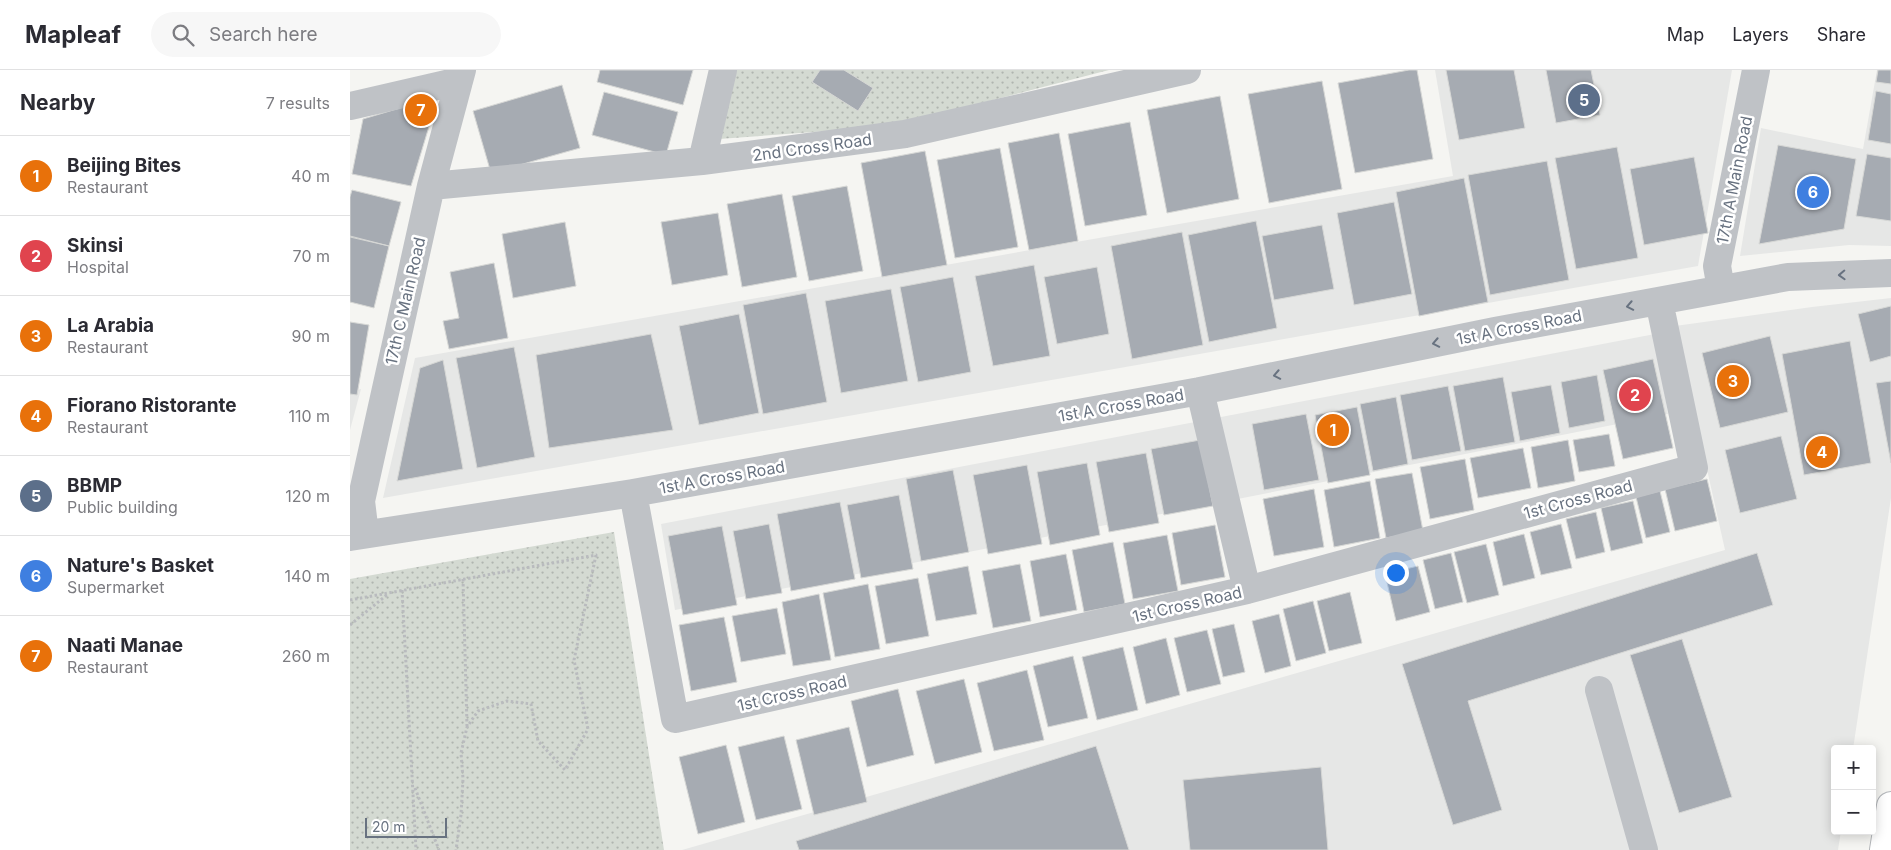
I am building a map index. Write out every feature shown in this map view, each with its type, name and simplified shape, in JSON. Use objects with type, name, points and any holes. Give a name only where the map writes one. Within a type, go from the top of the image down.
[{"type":"main road","points":[[1884,850],[1891,806]]},
{"type":"street","points":[[702,161],[723,70]]},
{"type":"street","name":"17th A Main Road","points":[[1721,289],[1717,266],[1756,70]]},
{"type":"street","name":"2nd Cross Road","points":[[431,186],[702,161],[905,134],[1175,72]]},
{"type":"street","points":[[350,106],[460,76]]},
{"type":"street","name":"17th C Main Road","points":[[358,535],[361,501],[431,186],[460,76]]},
{"type":"street","name":"1st A Cross Road","points":[[358,535],[632,493],[1200,391],[1495,331],[1788,277],[1891,273]]},
{"type":"street","name":"1st Cross Road","points":[[632,493],[676,719],[1247,590],[1694,468],[1659,300]]},
{"type":"street","points":[[1200,391],[1247,590]]},
{"type":"street","points":[[1599,690],[1644,850]]},
{"type":"path","points":[[350,600],[596,555],[574,660],[588,729],[565,770],[538,741],[531,704],[507,701],[478,710],[467,727]]},
{"type":"path","points":[[456,850],[461,815],[463,779],[461,753],[467,727],[463,579]]},
{"type":"path","points":[[402,590],[416,850]]},
{"type":"path","points":[[350,625],[390,593]]},
{"type":"path","points":[[413,783],[439,850]]},
{"type":"shaded area","points":[[735,70],[1109,70],[947,112],[910,125],[719,139]]},
{"type":"shaded area","points":[[1435,70],[1732,70],[1698,266],[383,498],[415,358],[1453,176]]},
{"type":"shaded area","points":[[1877,70],[1891,70],[1891,246],[1849,245],[1740,256],[1761,128],[1863,149]]},
{"type":"shaded area","points":[[1891,298],[1891,498],[1854,745],[1831,745],[1831,835],[1840,835],[1838,850],[682,850],[1725,550],[1675,326]]},
{"type":"shaded area","points":[[1655,334],[1668,414],[675,610],[661,524]]},
{"type":"shaded area","points":[[361,389],[350,430],[350,392]]},
{"type":"shaded area","points":[[614,532],[664,850],[350,850],[350,579]]},
{"type":"building","points":[[600,70],[693,70],[683,105],[597,82]]},
{"type":"building","points":[[820,70],[844,70],[873,88],[858,111],[812,82]]},
{"type":"building","points":[[1417,70],[1433,159],[1355,173],[1338,83]]},
{"type":"building","points":[[1446,70],[1514,70],[1525,128],[1459,140]]},
{"type":"building","points":[[1546,70],[1591,70],[1600,115],[1556,123]]},
{"type":"building","points":[[1878,70],[1891,70],[1891,84],[1876,82]]},
{"type":"building","points":[[1322,81],[1342,189],[1269,203],[1248,94]]},
{"type":"building","points":[[562,85],[580,148],[491,173],[473,111]]},
{"type":"building","points":[[1876,91],[1891,94],[1891,144],[1868,140]]},
{"type":"building","points":[[604,92],[678,112],[666,155],[592,135]]},
{"type":"building","points":[[1220,96],[1239,199],[1167,213],[1147,110]]},
{"type":"building","points":[[427,100],[434,110],[411,186],[352,174],[363,119]]},
{"type":"building","points":[[1130,122],[1147,215],[1085,226],[1068,134]]},
{"type":"building","points":[[1059,133],[1078,241],[1029,250],[1008,143]]},
{"type":"building","points":[[1778,145],[1856,159],[1844,229],[1759,244]]},
{"type":"building","points":[[1617,147],[1638,258],[1576,269],[1555,158]]},
{"type":"building","points":[[1000,148],[1018,247],[955,258],[937,160]]},
{"type":"building","points":[[925,151],[947,265],[882,277],[861,163]]},
{"type":"building","points":[[1867,154],[1891,158],[1891,221],[1856,216]]},
{"type":"building","points":[[1694,157],[1708,233],[1644,245],[1630,169]]},
{"type":"building","points":[[1547,161],[1569,280],[1490,295],[1468,175]]},
{"type":"building","points":[[1464,178],[1488,302],[1419,316],[1396,192]]},
{"type":"building","points":[[847,186],[863,271],[809,281],[792,196]]},
{"type":"building","points":[[352,190],[401,202],[389,246],[350,237],[350,197]]},
{"type":"building","points":[[782,194],[797,277],[742,287],[727,204]]},
{"type":"building","points":[[1394,202],[1412,294],[1354,305],[1337,213]]},
{"type":"building","points":[[718,213],[728,275],[672,285],[661,222]]},
{"type":"building","points":[[1256,221],[1277,328],[1209,342],[1188,235]]},
{"type":"building","points":[[565,222],[576,286],[513,298],[502,234]]},
{"type":"building","points":[[1322,225],[1334,289],[1274,300],[1262,236]]},
{"type":"building","points":[[1182,232],[1203,345],[1132,359],[1111,246]]},
{"type":"building","points":[[350,236],[389,246],[374,308],[350,302]]},
{"type":"building","points":[[494,263],[508,338],[449,349],[443,321],[459,318],[450,272]]},
{"type":"building","points":[[1034,265],[1050,356],[993,366],[975,276]]},
{"type":"building","points":[[1097,267],[1109,334],[1057,344],[1044,277]]},
{"type":"building","points":[[953,277],[971,372],[918,382],[900,287]]},
{"type":"building","points":[[891,289],[908,381],[841,393],[825,301]]},
{"type":"building","points":[[806,293],[827,402],[763,414],[743,305]]},
{"type":"building","points":[[1891,306],[1891,356],[1870,362],[1858,314]]},
{"type":"building","points":[[739,314],[759,413],[699,425],[679,326]]},
{"type":"building","points":[[350,322],[369,325],[357,395],[350,394]]},
{"type":"building","points":[[651,334],[673,430],[549,448],[536,355]]},
{"type":"building","points":[[1770,336],[1788,412],[1720,428],[1702,353]]},
{"type":"building","points":[[1850,341],[1871,463],[1804,475],[1782,354]]},
{"type":"building","points":[[514,347],[535,457],[477,468],[456,358]]},
{"type":"building","points":[[1653,359],[1673,448],[1623,459],[1603,370]]},
{"type":"building","points":[[443,360],[463,469],[397,481],[420,368]]},
{"type":"building","points":[[1597,375],[1605,421],[1569,428],[1561,382]]},
{"type":"building","points":[[1503,377],[1515,442],[1465,451],[1453,386]]},
{"type":"building","points":[[1891,381],[1891,463],[1876,383]]},
{"type":"building","points":[[1551,385],[1560,433],[1520,441],[1511,392]]},
{"type":"building","points":[[1448,386],[1461,451],[1412,460],[1400,395]]},
{"type":"building","points":[[1396,397],[1408,464],[1373,471],[1360,404]]},
{"type":"building","points":[[1357,407],[1370,475],[1328,483],[1315,415]]},
{"type":"building","points":[[1306,414],[1319,480],[1264,490],[1252,424]]},
{"type":"building","points":[[1609,434],[1615,466],[1579,472],[1573,440]]},
{"type":"building","points":[[1781,436],[1797,499],[1740,513],[1725,450]]},
{"type":"building","points":[[1200,440],[1213,506],[1164,515],[1151,449]]},
{"type":"building","points":[[1568,440],[1575,481],[1538,488],[1531,447]]},
{"type":"building","points":[[1523,448],[1531,488],[1478,498],[1470,458]]},
{"type":"building","points":[[1146,453],[1159,523],[1109,532],[1096,462]]},
{"type":"building","points":[[1465,459],[1474,510],[1430,519],[1420,467]]},
{"type":"building","points":[[1087,463],[1100,535],[1050,545],[1037,472]]},
{"type":"building","points":[[1027,465],[1042,544],[988,554],[973,475]]},
{"type":"building","points":[[953,470],[969,552],[921,561],[906,479]]},
{"type":"building","points":[[1412,473],[1423,531],[1386,538],[1375,479]]},
{"type":"building","points":[[1707,479],[1717,521],[1675,531],[1665,489]]},
{"type":"building","points":[[1370,481],[1380,538],[1334,547],[1324,490]]},
{"type":"building","points":[[1314,489],[1324,547],[1274,556],[1263,499]]},
{"type":"building","points":[[1660,491],[1670,532],[1646,538],[1636,497]]},
{"type":"building","points":[[899,495],[913,569],[861,578],[847,505]]},
{"type":"building","points":[[1633,501],[1643,543],[1611,551],[1601,508]]},
{"type":"building","points":[[840,502],[855,579],[791,591],[777,514]]},
{"type":"building","points":[[1596,512],[1605,552],[1576,559],[1566,519]]},
{"type":"building","points":[[769,524],[782,593],[746,599],[733,531]]},
{"type":"building","points":[[1561,524],[1572,568],[1541,575],[1530,532]]},
{"type":"building","points":[[1215,525],[1225,577],[1181,585],[1172,533]]},
{"type":"building","points":[[722,526],[737,605],[683,615],[668,536]]},
{"type":"building","points":[[1524,534],[1535,578],[1503,586],[1493,542]]},
{"type":"building","points":[[1167,535],[1178,591],[1133,599],[1123,543]]},
{"type":"building","points":[[1113,542],[1125,604],[1084,612],[1072,550]]},
{"type":"building","points":[[1486,544],[1499,595],[1467,603],[1454,552]]},
{"type":"building","points":[[1451,553],[1463,602],[1435,609],[1423,560]]},
{"type":"building","points":[[1757,553],[1773,605],[1468,701],[1502,810],[1453,825],[1402,664]]},
{"type":"building","points":[[1066,554],[1077,610],[1040,617],[1030,561]]},
{"type":"building","points":[[1020,564],[1031,621],[993,628],[982,571]]},
{"type":"building","points":[[968,566],[977,614],[936,621],[927,574]]},
{"type":"building","points":[[1418,566],[1430,612],[1396,621],[1385,574]]},
{"type":"building","points":[[918,578],[929,636],[886,644],[875,586]]},
{"type":"building","points":[[868,584],[880,649],[835,657],[823,593]]},
{"type":"building","points":[[1350,592],[1362,643],[1329,651],[1317,601]]},
{"type":"building","points":[[819,594],[831,660],[793,666],[782,602]]},
{"type":"building","points":[[1313,601],[1326,653],[1296,661],[1283,609]]},
{"type":"building","points":[[777,608],[786,654],[741,662],[732,616]]},
{"type":"building","points":[[1279,614],[1291,666],[1265,673],[1252,621]]},
{"type":"building","points":[[724,617],[737,682],[691,691],[679,625]]},
{"type":"building","points":[[1234,624],[1245,672],[1223,677],[1212,629]]},
{"type":"building","points":[[1207,630],[1221,684],[1187,692],[1174,638]]},
{"type":"building","points":[[1166,638],[1180,695],[1146,704],[1133,647]]},
{"type":"building","points":[[1682,639],[1732,797],[1679,813],[1630,655]]},
{"type":"building","points":[[1123,647],[1138,710],[1097,720],[1082,657]]},
{"type":"building","points":[[1073,656],[1088,718],[1048,727],[1033,666]]},
{"type":"building","points":[[1027,670],[1044,740],[994,751],[977,683]]},
{"type":"building","points":[[964,679],[982,752],[935,764],[916,691]]},
{"type":"building","points":[[898,689],[914,755],[867,767],[851,701]]},
{"type":"building","points":[[849,727],[867,802],[814,815],[796,740]]},
{"type":"building","points":[[784,736],[802,809],[756,820],[738,747]]},
{"type":"building","points":[[726,745],[745,822],[698,834],[679,757]]},
{"type":"building","points":[[1096,746],[1129,850],[799,850],[796,841]]},
{"type":"building","points":[[1321,767],[1328,850],[1190,850],[1183,780]]},
{"type":"place","name":"BBMP","points":[[1584,100]]},
{"type":"place","name":"Naati Manae","points":[[421,110]]},
{"type":"place","name":"Nature's Basket","points":[[1813,192]]},
{"type":"place","name":"La Arabia","points":[[1733,381]]},
{"type":"place","name":"Skinsi","points":[[1635,395]]},
{"type":"place","name":"Beijing Bites","points":[[1333,430]]},
{"type":"place","name":"Fiorano Ristorante","points":[[1822,452]]}]
